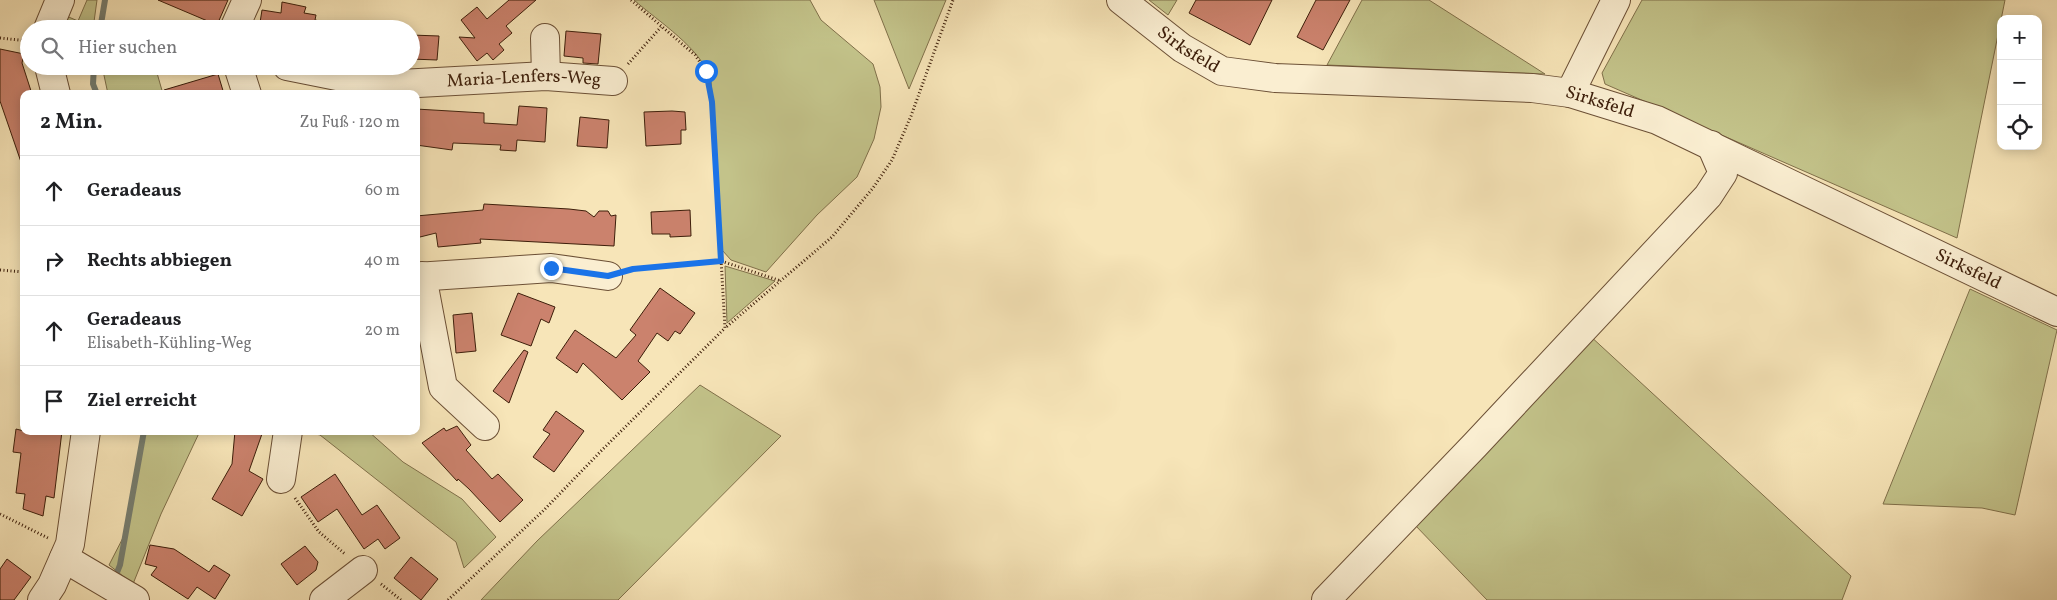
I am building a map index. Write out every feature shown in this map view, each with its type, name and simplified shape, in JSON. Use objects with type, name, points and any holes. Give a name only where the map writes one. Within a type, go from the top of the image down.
[{"type":"street","points":[[52,20],[60,0]]},
{"type":"street","points":[[238,20],[247,0]]},
{"type":"street","name":"Sirksfeld","points":[[1121,0],[1182,48],[1222,71],[1275,78],[1532,88],[1570,93],[1657,120],[2057,312]]},
{"type":"street","points":[[1570,93],[1616,0]]},
{"type":"street","points":[[545,38],[546,76]]},
{"type":"street","points":[[51,75],[55,90]]},
{"type":"street","points":[[241,75],[246,90]]},
{"type":"street","name":"Maria-Lenfers-Weg","points":[[332,75],[382,85],[546,76],[613,81]]},
{"type":"street","points":[[1326,600],[1475,445],[1708,196],[1723,173],[1711,145]]},
{"type":"street","points":[[420,276],[551,268],[608,276]]},
{"type":"street","points":[[420,280],[444,387],[485,426]]},
{"type":"street","points":[[42,600],[52,584],[70,544],[85,435]]},
{"type":"street","points":[[281,479],[287,435]]},
{"type":"street","points":[[64,558],[130,598]]},
{"type":"street","points":[[324,600],[363,570]]},
{"type":"path","points":[[630,0],[695,55],[706,71],[712,102],[725,328]]},
{"type":"path","points":[[448,600],[544,510],[725,328],[832,236],[873,188],[892,160],[911,116],[953,0]]},
{"type":"path","points":[[613,81],[661,27]]},
{"type":"path","points":[[0,38],[20,40]]},
{"type":"path","points":[[608,276],[633,269],[721,261],[781,280]]},
{"type":"path","points":[[0,270],[20,272]]},
{"type":"path","points":[[281,479],[319,532],[363,570]]},
{"type":"path","points":[[0,514],[50,538],[64,558]]},
{"type":"green space","points":[[87,0],[97,0],[94,20],[78,20]]},
{"type":"green space","points":[[634,0],[810,0],[821,20],[873,64],[880,87],[881,107],[874,139],[857,177],[817,215],[766,272],[731,260],[722,250],[711,80],[706,68],[689,46]]},
{"type":"green space","points":[[874,0],[946,0],[909,89]]},
{"type":"green space","points":[[1149,0],[1177,0],[1168,15]]},
{"type":"green space","points":[[1362,0],[1429,0],[1545,74],[1327,65]]},
{"type":"green space","points":[[1642,0],[2005,0],[2002,15],[1997,15],[1997,40],[1957,238],[1605,84],[1602,73]]},
{"type":"green space","points":[[64,15],[76,20],[62,20]]},
{"type":"green space","points":[[104,75],[158,75],[162,90],[107,90]]},
{"type":"green space","points":[[725,266],[775,281],[727,323]]},
{"type":"green space","points":[[1970,289],[2057,330],[2015,515],[1982,508],[1883,504]]},
{"type":"green space","points":[[1588,334],[1851,576],[1842,600],[1487,600],[1414,524]]},
{"type":"green space","points":[[700,385],[781,436],[618,600],[481,600],[537,541]]},
{"type":"green space","points":[[141,435],[198,435],[161,514],[133,584],[109,565],[127,530]]},
{"type":"green space","points":[[320,435],[373,435],[403,462],[462,499],[496,537],[464,568],[456,542]]},
{"type":"building","points":[[158,0],[228,0],[219,20],[205,20]]},
{"type":"building","points":[[509,0],[536,0],[506,26],[512,33],[499,44],[504,50],[493,60],[487,53],[477,61],[459,37],[475,38],[461,20],[477,7],[487,19]]},
{"type":"building","points":[[1196,0],[1272,0],[1250,45],[1189,13]]},
{"type":"building","points":[[1316,0],[1350,0],[1323,50],[1297,37]]},
{"type":"building","points":[[282,2],[306,7],[304,13],[316,15],[315,20],[260,20],[262,10],[281,13]]},
{"type":"building","points":[[566,31],[601,34],[598,64],[583,63],[583,58],[564,56]]},
{"type":"building","points":[[420,35],[439,36],[437,60],[420,59]]},
{"type":"building","points":[[0,49],[20,53],[20,75],[26,75],[31,90],[20,90],[20,159],[0,101]]},
{"type":"building","points":[[218,75],[223,90],[164,90]]},
{"type":"building","points":[[519,106],[547,108],[545,142],[517,140],[516,151],[500,150],[501,145],[453,143],[452,150],[420,146],[420,109],[484,113],[484,123],[517,125]]},
{"type":"building","points":[[644,112],[685,112],[686,130],[681,130],[681,144],[646,146]]},
{"type":"building","points":[[580,117],[609,120],[607,148],[577,146]]},
{"type":"building","points":[[484,204],[569,209],[586,211],[594,217],[599,211],[608,211],[611,216],[616,215],[614,246],[480,239],[481,243],[438,247],[436,233],[420,237],[420,216],[483,210]]},
{"type":"building","points":[[690,210],[691,236],[670,237],[670,234],[652,234],[651,212]]},
{"type":"building","points":[[660,288],[695,313],[680,334],[675,331],[668,341],[657,333],[638,361],[650,372],[622,400],[583,363],[577,373],[556,358],[575,330],[616,358],[636,335],[630,330]]},
{"type":"building","points":[[518,293],[555,307],[549,323],[541,319],[531,346],[501,335]]},
{"type":"building","points":[[472,313],[476,351],[456,353],[453,315]]},
{"type":"building","points":[[524,350],[528,352],[509,403],[493,391]]},
{"type":"building","points":[[556,411],[584,431],[554,472],[533,457],[550,434],[543,430]]},
{"type":"building","points":[[457,426],[471,445],[466,450],[492,479],[498,474],[523,500],[500,522],[469,489],[458,479],[457,481],[422,443],[444,428],[446,431]]},
{"type":"building","points":[[16,429],[20,430],[20,435],[62,435],[54,498],[46,496],[43,516],[23,509],[25,494],[16,493],[21,453],[13,452]]},
{"type":"building","points":[[235,435],[262,435],[249,471],[263,479],[242,516],[212,499],[232,464]]},
{"type":"building","points":[[335,474],[362,515],[377,505],[400,538],[385,549],[378,539],[364,549],[337,509],[318,522],[301,497]]},
{"type":"building","points":[[150,545],[174,549],[209,572],[214,565],[230,575],[215,599],[197,587],[188,599],[151,575],[157,567],[145,564]]},
{"type":"building","points":[[305,546],[318,562],[316,570],[297,585],[281,564]]},
{"type":"building","points":[[411,557],[438,579],[421,600],[394,578]]},
{"type":"building","points":[[7,559],[31,577],[14,600],[0,600],[0,569]]},
{"type":"waterway","points":[[102,20],[105,0]]},
{"type":"waterway","points":[[94,75],[93,84],[95,90]]},
{"type":"waterway","points":[[114,580],[120,565],[143,435]]},
{"type":"route","points":[[551,268],[608,276],[633,269],[721,261],[712,102],[706,71]]}]
